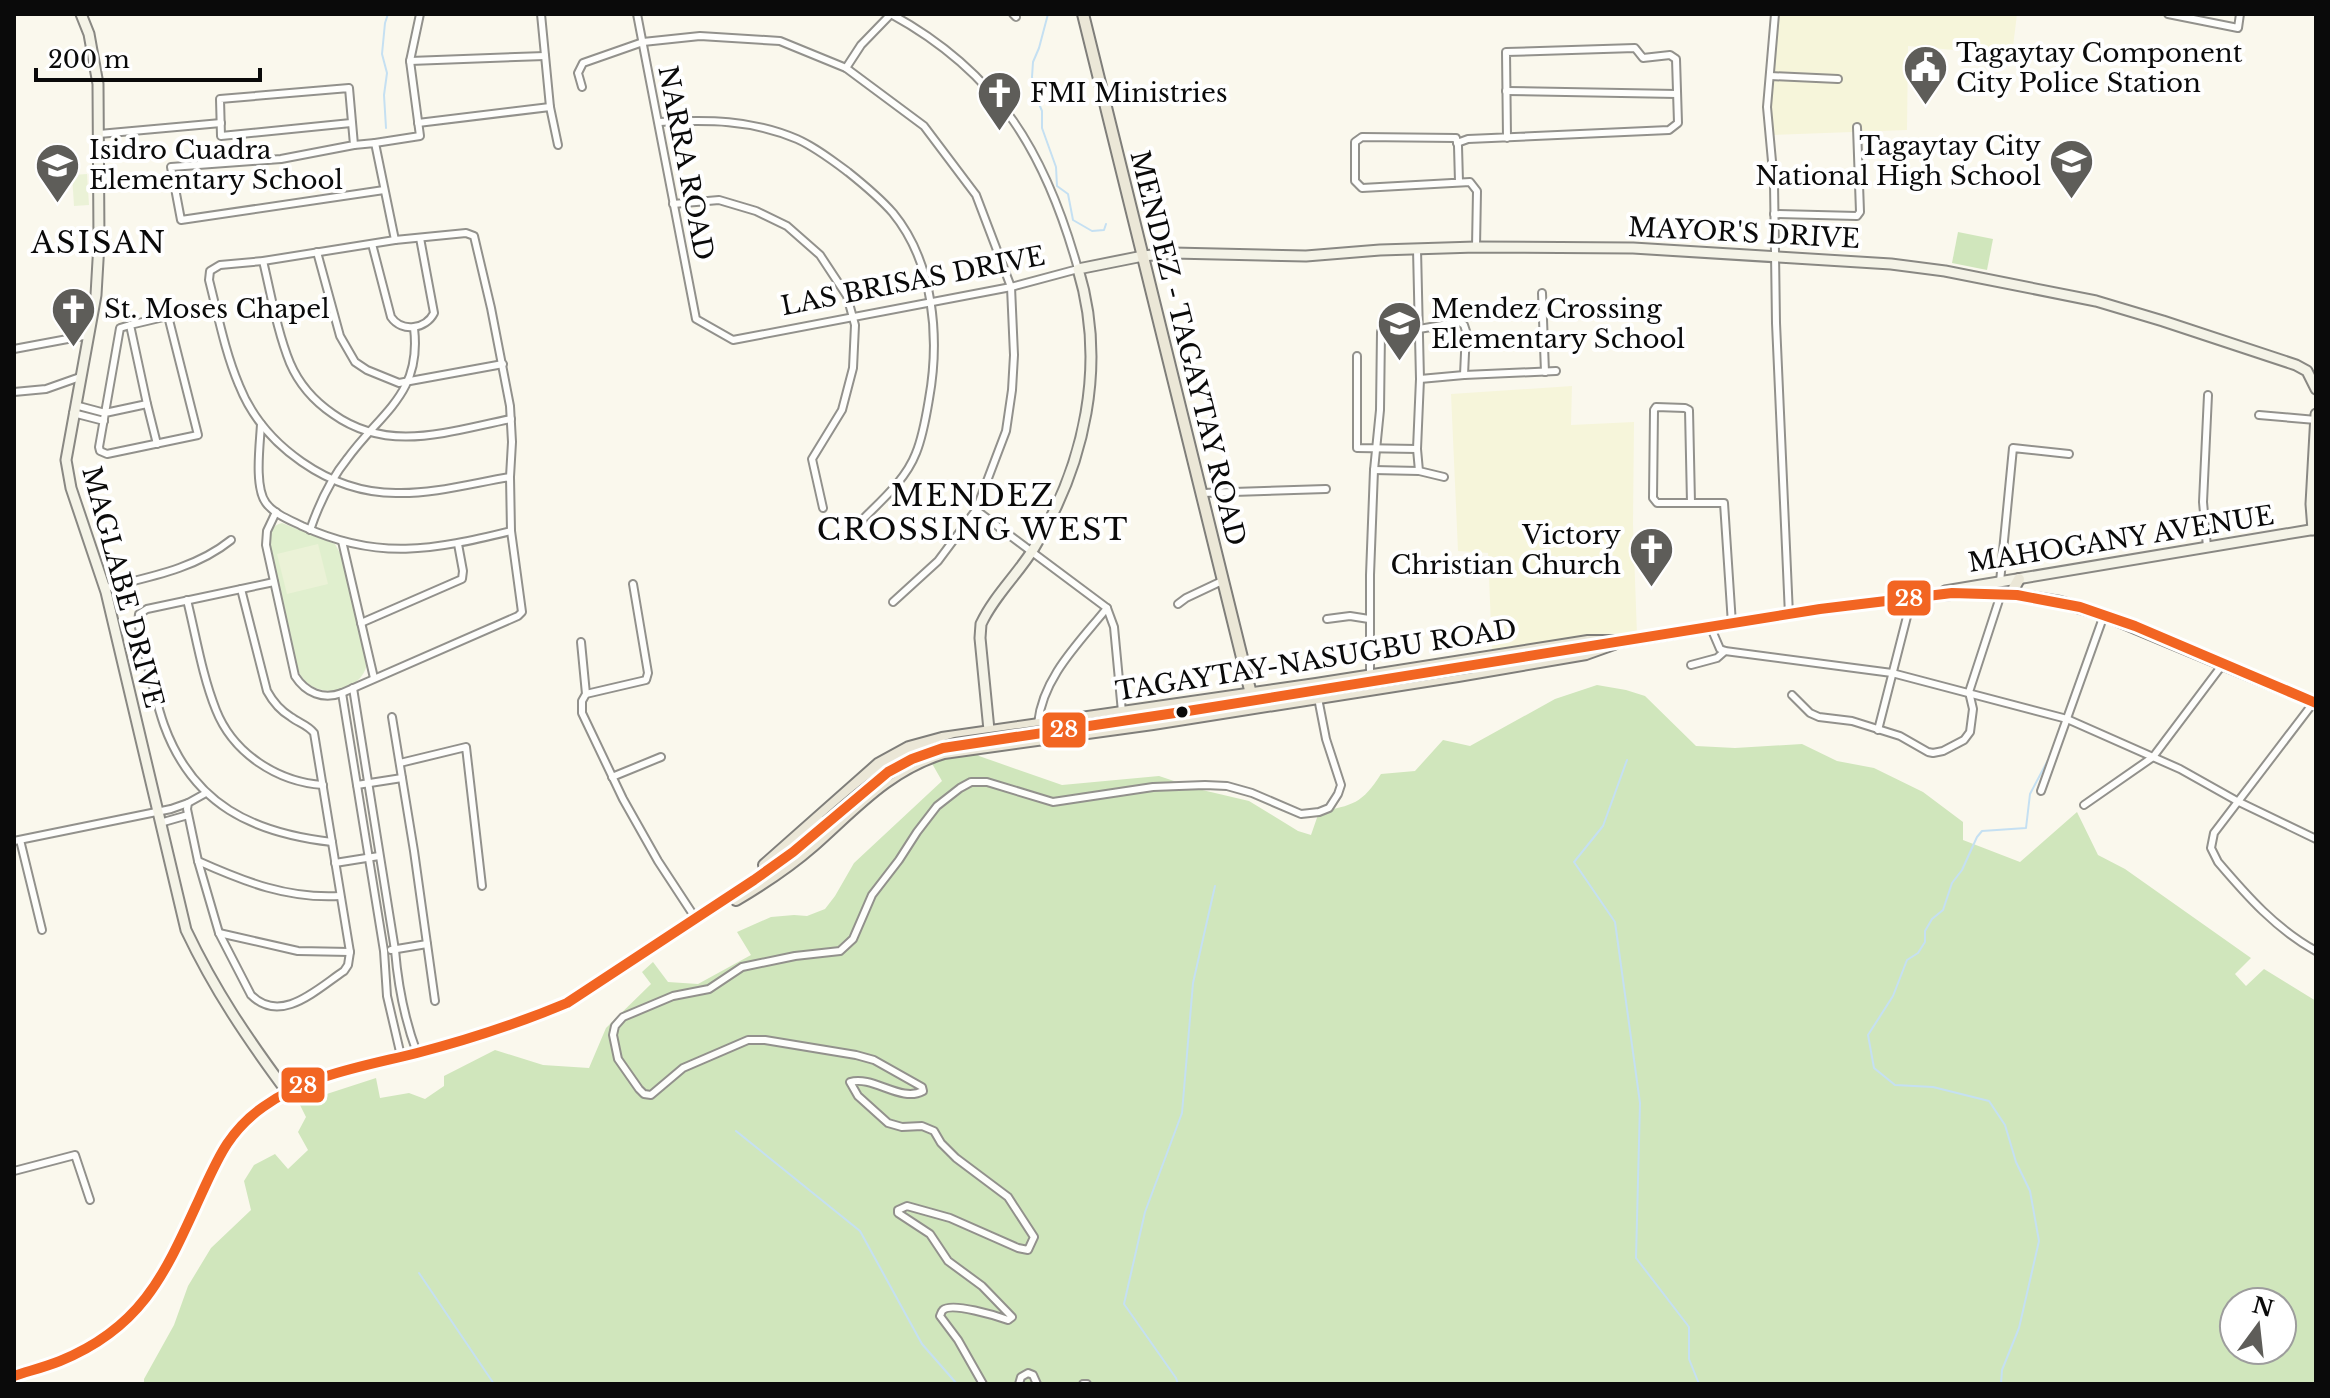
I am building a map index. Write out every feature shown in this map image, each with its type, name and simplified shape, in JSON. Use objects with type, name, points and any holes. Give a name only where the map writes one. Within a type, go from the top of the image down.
[{"type":"main road","name":"MENDEZ - TAGAYTAY ROAD","points":[[1083,14],[1255,708]]},
{"type":"main road","points":[[2017,595],[2014,588],[2019,579]]},
{"type":"main road","name":"TAGAYTAY-NASUGBU ROAD","points":[[14,1376],[79,1352],[115,1330],[138,1310],[165,1270],[222,1148],[244,1122],[263,1106],[318,1079],[417,1053],[534,1017],[567,1003],[774,866],[888,772],[955,744],[1124,721],[1789,615],[2001,588],[2017,595],[2060,602],[2104,615],[2315,702]]},
{"type":"main road","name":"TAGAYTAY-NASUGBU ROAD","points":[[696,919],[721,896],[784,850],[878,764],[895,753],[925,741],[1588,641],[1623,641]]},
{"type":"main road","name":"TAGAYTAY-NASUGBU ROAD","points":[[696,919],[761,885],[795,861],[885,781],[929,758],[961,750],[1255,708],[1586,654],[1623,641]]},
{"type":"street","name":"MAGLABE DRIVE","points":[[81,14],[95,59],[99,243],[96,295],[66,460],[71,488],[105,588],[186,930],[208,977],[287,1092]]},
{"type":"street","points":[[384,190],[181,220],[171,167],[281,159],[420,136],[410,61],[420,14]]},
{"type":"street","points":[[541,14],[550,107],[558,145]]},
{"type":"street","name":"NARRA ROAD","points":[[637,14],[696,319]]},
{"type":"street","points":[[846,68],[861,45],[891,14],[922,31],[979,78],[1017,125],[1038,160],[1068,233],[1087,307],[1091,341],[1090,378],[1085,419],[1073,467],[1055,510],[1032,552],[985,614],[981,624],[989,730]]},
{"type":"street","points":[[1775,14],[1767,107],[1789,615]]},
{"type":"street","points":[[2168,14],[2238,28],[2240,14]]},
{"type":"street","points":[[582,87],[578,73],[583,63],[643,42],[700,36],[780,41],[846,68],[924,126],[976,195],[1011,287],[1014,355],[1006,431],[976,510],[938,561],[893,602]]},
{"type":"street","points":[[1457,143],[1468,139],[1507,138],[1669,130],[1678,123],[1676,59],[1670,55],[1643,58],[1635,48],[1506,52],[1507,138]]},
{"type":"street","points":[[410,61],[545,56]]},
{"type":"street","points":[[1770,76],[1838,79]]},
{"type":"street","points":[[351,123],[221,136],[220,99],[349,88],[354,145]]},
{"type":"street","points":[[1506,91],[1677,94]]},
{"type":"street","points":[[418,123],[550,107]]},
{"type":"street","points":[[659,122],[706,120],[746,123],[799,140],[829,157],[860,181],[894,214],[912,244],[932,300],[935,339],[932,382],[916,453],[904,474],[863,519]]},
{"type":"street","points":[[99,134],[221,123]]},
{"type":"street","points":[[1774,214],[1857,216],[1860,212],[1857,127]]},
{"type":"street","points":[[1459,182],[1456,138],[1362,137],[1355,142],[1355,181],[1362,188],[1470,182],[1477,191],[1476,247]]},
{"type":"street","points":[[375,143],[395,240]]},
{"type":"street","points":[[673,204],[719,200],[756,211],[787,226],[820,255],[847,296],[855,325],[853,368],[842,410],[812,459],[823,508]]},
{"type":"street","points":[[276,512],[265,538],[274,582],[295,676],[306,690],[316,695],[342,693],[522,612],[511,531],[511,419],[503,364],[474,236],[466,233],[395,240],[220,265],[212,268],[209,280],[240,389],[261,424],[294,456],[332,480],[375,492],[430,491],[510,477]]},
{"type":"street","points":[[372,244],[391,317],[399,325],[414,328],[430,320],[434,313],[420,238]]},
{"type":"street","name":"MAYOR'S DRIVE","points":[[1143,256],[1173,253],[1306,256],[1476,247],[1633,248],[1910,266],[2096,301],[2163,321],[2296,365],[2307,371],[2316,389]]},
{"type":"street","points":[[1417,249],[1419,471]]},
{"type":"street","points":[[317,252],[334,320],[345,349],[355,362],[367,370],[399,383],[408,383],[503,364]]},
{"type":"street","name":"LAS BRISAS DRIVE","points":[[696,319],[733,340],[1011,287],[1143,256]]},
{"type":"street","points":[[263,261],[286,352],[297,376],[327,411],[354,428],[398,438],[511,419]]},
{"type":"street","points":[[1542,293],[1545,372]]},
{"type":"street","points":[[168,316],[198,435],[103,453],[99,447],[104,417],[120,328],[168,316]]},
{"type":"street","points":[[1370,675],[1369,619],[1381,332],[1460,322],[1466,331],[1464,375]]},
{"type":"street","points":[[130,325],[157,444]]},
{"type":"street","points":[[310,530],[332,480],[368,433],[396,404],[408,383],[414,361],[414,328]]},
{"type":"street","points":[[14,349],[89,335]]},
{"type":"street","points":[[1357,356],[1357,448],[1417,449]]},
{"type":"street","points":[[1420,379],[1556,371]]},
{"type":"street","points":[[14,392],[46,389],[80,377]]},
{"type":"street","points":[[2207,547],[2203,502],[2208,395]]},
{"type":"street","points":[[74,409],[104,417],[147,404]]},
{"type":"street","points":[[1691,503],[1689,410],[1656,407],[1653,498],[1657,503],[1691,503],[1720,502],[1726,507],[1732,624]]},
{"type":"street","points":[[2259,415],[2316,417],[2311,504],[2315,530]]},
{"type":"street","points":[[261,424],[261,493],[265,502],[276,512],[310,530],[366,547],[394,550],[458,544],[511,531]]},
{"type":"street","points":[[1792,695],[1810,713],[1819,717],[1852,721],[1900,736],[1928,752],[1943,751],[1964,740],[1970,732],[1973,709],[1969,692],[2001,588],[2013,448],[2069,454]]},
{"type":"street","points":[[1374,470],[1419,471],[1444,477]]},
{"type":"street","points":[[1200,493],[1326,489]]},
{"type":"street","points":[[976,510],[1107,608],[1114,627],[1122,712]]},
{"type":"street","name":"MAHOGANY AVENUE","points":[[2001,588],[2019,579],[2315,530]]},
{"type":"street","points":[[105,588],[179,569],[215,552],[231,540]]},
{"type":"street","points":[[342,541],[374,678]]},
{"type":"street","points":[[361,623],[462,579],[458,544]]},
{"type":"street","points":[[1178,604],[1222,581]]},
{"type":"street","points":[[274,582],[142,611],[138,623],[166,730],[183,762],[206,793],[255,825],[292,837],[332,842]]},
{"type":"street","points":[[586,694],[646,680],[648,673],[633,584]]},
{"type":"street","points":[[188,803],[198,861],[219,933],[251,995],[258,1002],[277,1008],[298,1001],[344,971],[350,952],[317,742],[312,730],[286,714],[272,701],[267,691],[241,589]]},
{"type":"street","points":[[1878,730],[1912,597]]},
{"type":"street","points":[[187,600],[213,703],[230,734],[269,770],[304,783],[323,785]]},
{"type":"street","points":[[1038,724],[1049,685],[1107,608]]},
{"type":"street","points":[[2041,791],[2104,615]]},
{"type":"street","points":[[1327,619],[1350,616],[1369,619]]},
{"type":"street","points":[[1711,628],[1720,649],[1725,651],[1892,673],[2067,719],[2153,757],[2316,839]]},
{"type":"street","points":[[581,642],[586,694],[582,701],[582,713],[652,851],[696,919]]},
{"type":"street","points":[[1691,665],[1717,658],[1725,651]]},
{"type":"street","points":[[2084,805],[2153,757],[2224,663]]},
{"type":"street","points":[[983,1384],[940,1316],[941,1312],[953,1308],[1008,1320],[1012,1317],[982,1286],[948,1261],[930,1234],[898,1210],[907,1206],[950,1218],[1028,1250],[1034,1237],[1008,1197],[956,1158],[934,1131],[922,1126],[902,1127],[888,1123],[858,1096],[850,1084],[851,1081],[863,1081],[916,1095],[923,1091],[922,1087],[874,1060],[856,1055],[748,1040],[683,1068],[651,1095],[644,1094],[618,1059],[613,1035],[615,1026],[623,1017],[637,1010],[673,996],[709,989],[742,967],[840,951],[853,939],[872,895],[937,806],[971,782],[987,782],[1053,802],[1153,787],[1227,786],[1301,814],[1329,808],[1341,785],[1326,739],[1316,684]]},
{"type":"street","points":[[353,688],[401,1003],[417,1053]]},
{"type":"street","points":[[342,693],[384,951],[386,987],[401,1056]]},
{"type":"street","points":[[2315,702],[2237,801],[2214,833],[2211,843],[2212,854],[2270,919],[2316,951]]},
{"type":"street","points":[[392,717],[435,1001]]},
{"type":"street","points":[[312,730],[319,723]]},
{"type":"street","points":[[400,763],[466,747],[482,886]]},
{"type":"street","points":[[612,777],[661,757]]},
{"type":"street","points":[[357,785],[402,778]]},
{"type":"street","points":[[42,930],[17,840],[171,809],[206,793]]},
{"type":"street","points":[[160,823],[188,815]]},
{"type":"street","points":[[335,863],[379,856]]},
{"type":"street","points":[[198,861],[261,887],[305,896],[340,896]]},
{"type":"street","points":[[219,933],[288,950],[350,952]]},
{"type":"street","points":[[384,951],[427,944]]},
{"type":"street","points":[[386,987],[398,985]]},
{"type":"street","points":[[389,1005],[401,1003]]},
{"type":"street","points":[[14,1171],[75,1155],[90,1200]]},
{"type":"street","points":[[1019,1384],[1021,1377],[1028,1373],[1033,1375],[1037,1384]]},
{"type":"green space","points":[[1778,14],[2017,14],[2012,55],[1908,46],[1907,130],[1773,135],[1771,107]]},
{"type":"green space","points":[[87,174],[89,205],[74,206],[72,175]]},
{"type":"green space","points":[[1958,232],[1993,239],[1987,270],[1952,263]]},
{"type":"green space","points":[[1572,386],[1571,425],[1634,422],[1633,524],[1637,635],[1492,650],[1488,553],[1458,551],[1451,394]]},
{"type":"green space","points":[[282,523],[335,544],[341,555],[367,664],[363,675],[345,688],[334,691],[313,687],[298,670],[270,543],[272,530]]},
{"type":"green space","points":[[318,544],[328,584],[287,594],[277,554]]},
{"type":"green space","points":[[1597,685],[1645,696],[1696,746],[1735,748],[1802,744],[1837,761],[1874,768],[1923,792],[1963,822],[1963,840],[2020,862],[2077,812],[2098,855],[2125,869],[2251,958],[2235,974],[2246,986],[2264,969],[2316,1001],[2316,1384],[144,1384],[174,1325],[188,1286],[211,1248],[251,1210],[244,1181],[254,1165],[275,1154],[288,1169],[308,1150],[298,1132],[306,1117],[299,1103],[376,1078],[380,1098],[409,1093],[425,1099],[444,1086],[444,1076],[495,1050],[543,1065],[589,1068],[606,1028],[651,984],[642,972],[653,962],[668,982],[698,984],[751,955],[737,932],[771,917],[807,916],[825,909],[854,863],[942,781],[930,760],[974,750],[979,756],[1062,785],[1159,776],[1249,801],[1298,831],[1311,835],[1319,812],[1356,802],[1381,774],[1415,771],[1443,740],[1470,746],[1555,699]]},
{"type":"waterway","points":[[386,128],[384,95],[387,73],[382,54],[388,14]]},
{"type":"waterway","points":[[1048,14],[1033,62],[1032,77],[1042,111],[1042,128],[1056,167],[1057,186],[1068,194],[1073,220],[1092,231],[1104,230],[1106,224]]},
{"type":"waterway","points":[[1627,760],[1603,826],[1574,862],[1615,922],[1640,1103],[1636,1258],[1689,1327],[1689,1359],[1699,1384]]},
{"type":"waterway","points":[[2001,1384],[2002,1370],[2019,1328],[2039,1241],[2030,1191],[2016,1162],[2005,1125],[1989,1101],[1933,1087],[1895,1085],[1874,1068],[1868,1035],[1893,996],[1907,960],[1918,953],[1925,942],[1925,931],[1932,919],[1943,910],[1952,883],[1962,870],[1977,837],[1982,831],[2026,828],[2030,794],[2048,760]]},
{"type":"waterway","points":[[1178,1384],[1124,1304],[1145,1212],[1182,1113],[1193,983],[1215,886]]},
{"type":"waterway","points":[[736,1131],[860,1231],[922,1344],[957,1384]]},
{"type":"waterway","points":[[419,1273],[494,1384]]},
{"type":"transit line","name":"28","points":[[14,1376],[60,1361],[89,1347],[132,1314],[163,1272],[226,1146],[241,1126],[263,1107],[317,1079],[474,1037],[567,1003],[793,852],[888,772],[943,748],[1820,609],[1952,593],[2017,595],[2080,607],[2135,626],[2316,703]]},
{"type":"place","name":"Tagaytay Component City Police Station","points":[[1925,107]]},
{"type":"place","name":"FMI Ministries","points":[[999,132]]},
{"type":"place","name":"Tagaytay City National High School","points":[[2072,200]]},
{"type":"place","name":"Isidro Cuadra Elementary School","points":[[58,204]]},
{"type":"place","name":"St. Moses Chapel","points":[[73,348]]},
{"type":"place","name":"Mendez Crossing Elementary School","points":[[1400,363]]},
{"type":"place","name":"Victory Christian Church","points":[[1652,589]]},
{"type":"district","name":"ASISAN","points":[[99,242]]},
{"type":"district","name":"MENDEZ CROSSING WEST","points":[[973,512]]}]
